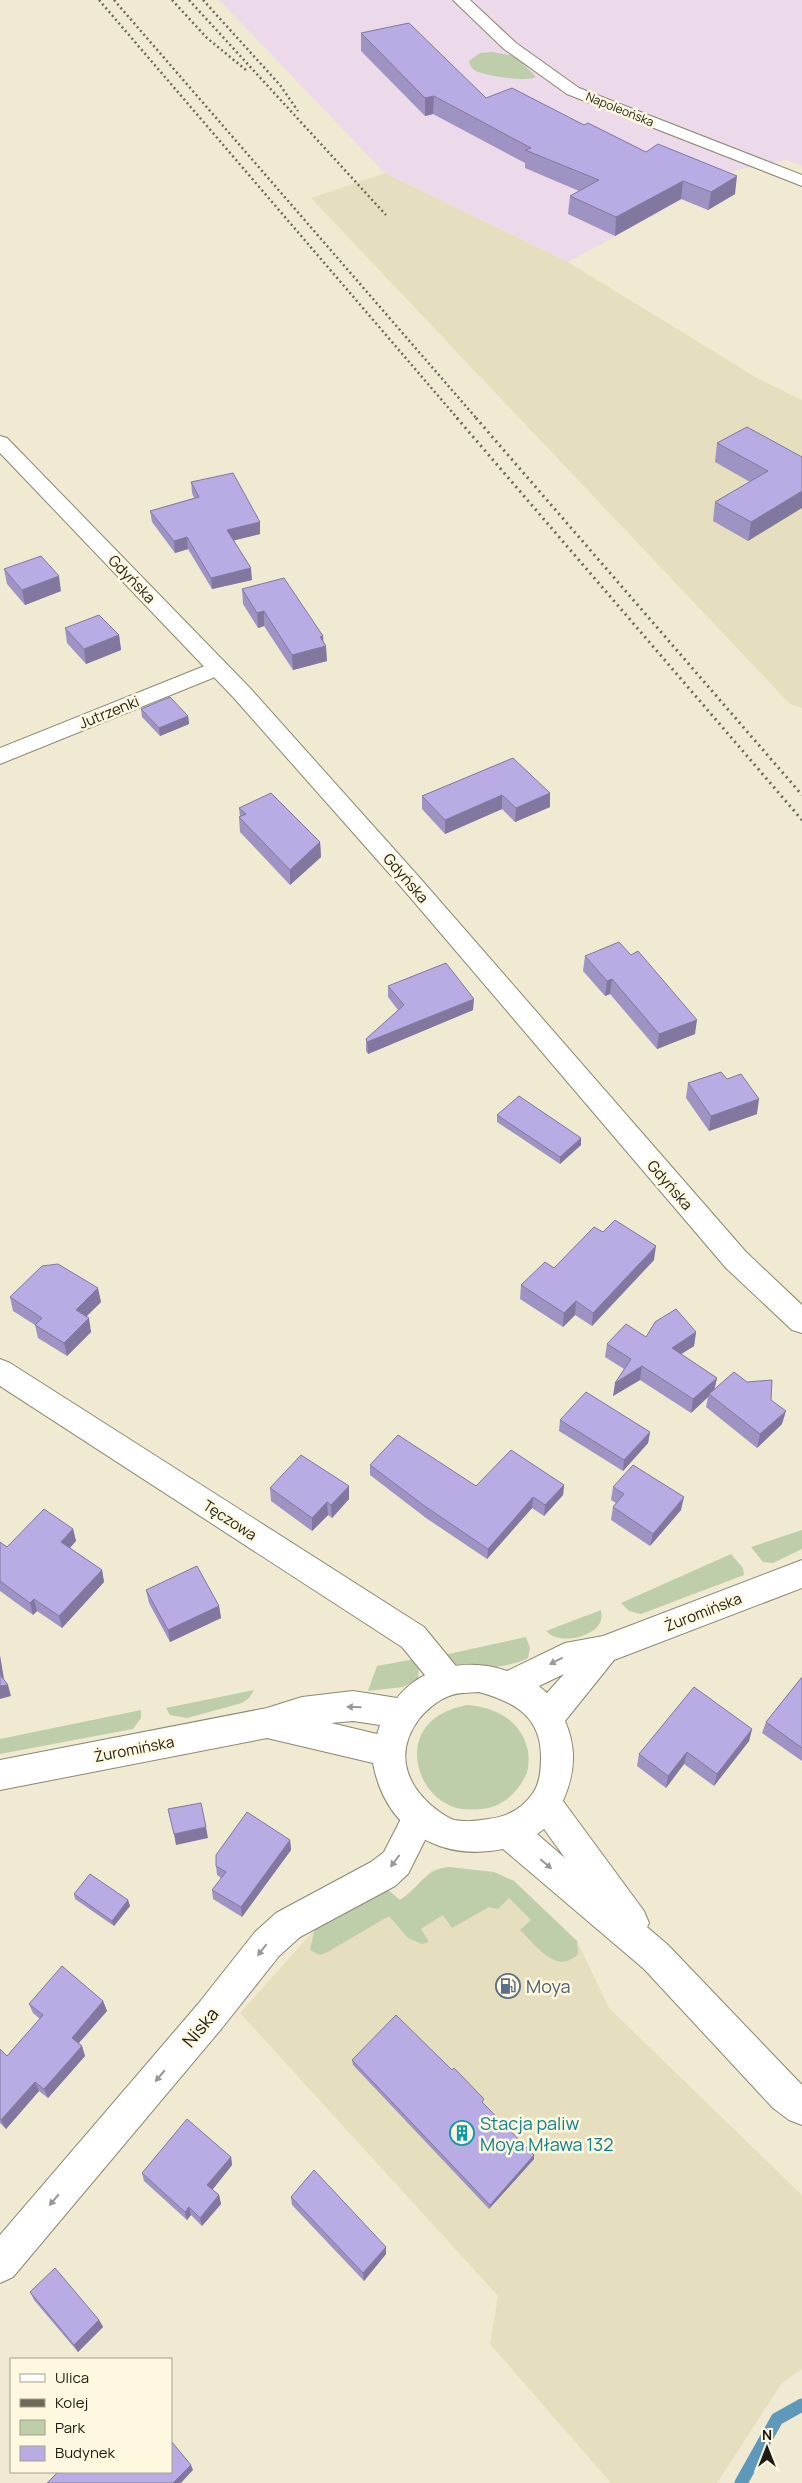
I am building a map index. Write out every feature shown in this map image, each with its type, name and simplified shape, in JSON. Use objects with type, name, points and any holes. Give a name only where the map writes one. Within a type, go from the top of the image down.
[{"type":"main road","name":"Napoleońska","points":[[461,0],[510,46],[573,90],[802,181]]},
{"type":"main road","name":"Gdyńska","points":[[0,442],[217,668],[411,883],[736,1260],[802,1322]]},
{"type":"main road","name":"Jutrzenki","points":[[0,757],[217,668]]},
{"type":"main road","name":"Tęczowa","points":[[0,1371],[412,1638],[449,1681]]},
{"type":"main road","name":"Żuromińska","points":[[509,1686],[565,1657],[603,1650],[802,1574]]},
{"type":"main road","name":"Żuromińska","points":[[547,1718],[603,1650]]},
{"type":"main road","points":[[480,1678],[509,1686],[531,1699],[547,1718],[557,1738],[560,1761],[556,1783],[546,1804],[530,1820],[509,1832],[478,1838],[447,1833],[420,1818],[406,1805],[396,1788],[390,1770],[389,1752],[393,1732],[402,1714],[422,1694],[449,1681],[480,1678]]},
{"type":"main road","name":"Żuromińska","points":[[0,1775],[267,1723],[302,1712],[353,1706],[402,1714]]},
{"type":"main road","name":"Żuromińska","points":[[267,1723],[389,1752]]},
{"type":"main road","points":[[546,1804],[656,1957]]},
{"type":"main road","name":"Niska","points":[[0,2264],[210,2016],[267,1944],[288,1925],[382,1874],[396,1862],[420,1818]]},
{"type":"main road","points":[[509,1832],[656,1957],[786,2095],[802,2107]]},
{"type":"shaded area","points":[[219,0],[802,0],[802,166],[787,160],[737,170],[568,262],[385,173]]},
{"type":"shaded area","points":[[385,173],[568,262],[757,378],[802,400],[802,708],[790,704],[311,198]]},
{"type":"shaded area","points":[[448,1867],[494,1872],[514,1881],[577,1941],[609,2008],[802,2195],[802,2369],[782,2383],[717,2483],[611,2483],[490,2344],[498,2296],[240,2013],[318,1926],[388,1890],[400,1900],[410,1894],[432,1870]]},
{"type":"green space","points":[[492,52],[515,56],[536,77],[516,79],[481,73],[471,67],[469,61],[480,53]]},
{"type":"green space","points":[[802,1530],[802,1549],[773,1563],[763,1562],[751,1547]]},
{"type":"green space","points":[[731,1554],[743,1568],[744,1575],[641,1614],[629,1611],[621,1603]]},
{"type":"green space","points":[[601,1610],[599,1624],[593,1630],[580,1637],[558,1638],[546,1631]]},
{"type":"green space","points":[[526,1637],[530,1648],[528,1658],[512,1664],[479,1669],[459,1667],[451,1663],[444,1655]]},
{"type":"green space","points":[[420,1658],[418,1679],[403,1687],[368,1691],[377,1666]]},
{"type":"green space","points":[[254,1690],[249,1698],[242,1703],[187,1718],[170,1715],[166,1708]]},
{"type":"green space","points":[[466,1705],[497,1712],[506,1717],[520,1731],[528,1751],[527,1771],[521,1783],[507,1799],[488,1808],[473,1810],[458,1808],[439,1799],[430,1790],[418,1766],[419,1740],[425,1728],[442,1713]]},
{"type":"green space","points":[[141,1710],[141,1718],[133,1729],[0,1754],[0,1739]]},
{"type":"green space","points":[[448,1867],[494,1872],[514,1881],[577,1941],[578,1954],[570,1960],[562,1962],[547,1956],[520,1930],[531,1920],[509,1898],[498,1909],[489,1907],[452,1928],[443,1915],[421,1929],[429,1942],[422,1944],[408,1938],[389,1916],[326,1953],[319,1955],[310,1950],[314,1932],[318,1926],[388,1890],[400,1900],[428,1875]]},
{"type":"building","points":[[409,23],[486,98],[512,88],[584,125],[588,123],[646,152],[658,144],[737,176],[711,192],[683,181],[616,217],[570,196],[599,180],[525,150],[531,148],[434,96],[425,98],[361,33]]},
{"type":"building","points":[[747,427],[802,457],[802,491],[751,522],[715,502],[768,471],[717,443]]},
{"type":"building","points":[[233,473],[260,522],[227,530],[251,568],[211,578],[187,537],[174,541],[150,511],[199,497],[191,482]]},
{"type":"building","points":[[41,556],[59,576],[22,590],[4,569]]},
{"type":"building","points":[[284,578],[323,636],[320,637],[326,646],[292,655],[264,611],[257,613],[242,589]]},
{"type":"building","points":[[99,615],[119,635],[84,649],[65,628]]},
{"type":"building","points":[[170,697],[188,716],[159,728],[141,709]]},
{"type":"building","points":[[513,758],[550,793],[516,808],[502,795],[445,820],[422,796]]},
{"type":"building","points":[[271,793],[320,842],[290,870],[239,817],[246,814],[239,808]]},
{"type":"building","points":[[619,942],[631,955],[638,951],[697,1020],[659,1034],[612,979],[607,981],[585,956]]},
{"type":"building","points":[[446,963],[474,999],[367,1042],[366,1039],[404,1005],[388,986]]},
{"type":"building","points":[[721,1072],[727,1079],[741,1074],[759,1099],[711,1116],[688,1083]]},
{"type":"building","points":[[519,1096],[581,1138],[560,1157],[497,1115]]},
{"type":"building","points":[[615,1220],[656,1246],[593,1313],[576,1301],[564,1313],[521,1285],[545,1262],[554,1268],[594,1227],[603,1232]]},
{"type":"building","points":[[58,1264],[98,1288],[76,1310],[89,1318],[64,1343],[35,1325],[42,1318],[10,1297],[42,1266]]},
{"type":"building","points":[[676,1309],[696,1332],[672,1348],[717,1378],[693,1399],[642,1366],[615,1383],[631,1359],[607,1344],[626,1324],[646,1337],[655,1322]]},
{"type":"building","points":[[734,1372],[747,1382],[772,1380],[771,1400],[786,1411],[760,1434],[709,1394]]},
{"type":"building","points":[[586,1392],[650,1432],[624,1460],[560,1420]]},
{"type":"building","points":[[398,1435],[476,1486],[511,1450],[564,1485],[545,1505],[533,1497],[488,1549],[426,1507],[370,1465]]},
{"type":"building","points":[[301,1455],[349,1486],[331,1505],[327,1502],[312,1518],[270,1488]]},
{"type":"building","points":[[633,1465],[684,1497],[653,1534],[613,1507],[624,1494],[613,1487]]},
{"type":"building","points":[[44,1509],[73,1529],[61,1542],[102,1570],[59,1616],[34,1599],[30,1603],[0,1581],[0,1542],[7,1547]]},
{"type":"building","points":[[197,1566],[219,1606],[168,1630],[146,1590]]},
{"type":"building","points":[[0,1667],[1,1676],[8,1685],[0,1686]]},
{"type":"building","points":[[802,1677],[802,1748],[766,1722]]},
{"type":"building","points":[[694,1687],[752,1729],[717,1774],[687,1752],[668,1776],[639,1754]]},
{"type":"building","points":[[201,1803],[206,1827],[174,1834],[168,1809]]},
{"type":"building","points":[[247,1812],[290,1840],[241,1907],[212,1890],[226,1872],[216,1866],[216,1855]]},
{"type":"building","points":[[90,1874],[128,1900],[112,1921],[74,1894]]},
{"type":"building","points":[[62,1966],[103,2001],[72,2038],[82,2046],[44,2089],[35,2082],[1,2120],[0,2049],[7,2056],[43,2015],[29,2004]]},
{"type":"building","name":"Stacja paliw Moya Mława 132","points":[[396,2015],[452,2070],[454,2068],[484,2099],[482,2102],[534,2155],[490,2205],[352,2060]]},
{"type":"building","points":[[187,2119],[231,2157],[207,2185],[219,2195],[200,2218],[189,2207],[185,2212],[142,2173]]},
{"type":"building","points":[[314,2170],[386,2247],[363,2273],[291,2197]]},
{"type":"building","points":[[55,2268],[99,2320],[74,2345],[30,2292]]},
{"type":"building","points":[[172,2442],[191,2465],[173,2483],[47,2483],[57,2473],[172,2473]]},
{"type":"waterway","points":[[741,2483],[777,2419],[802,2405]]},
{"type":"railway","points":[[99,0],[458,419]]},
{"type":"railway","points":[[114,0],[477,419]]},
{"type":"railway","points":[[172,0],[207,38],[246,70]]},
{"type":"railway","points":[[189,0],[386,215]]},
{"type":"railway","points":[[203,0],[280,85],[298,111]]},
{"type":"railway","points":[[457,418],[802,820]]},
{"type":"railway","points":[[476,418],[802,795]]},
{"type":"place","name":"Moya","points":[[508,1986]]},
{"type":"place","name":"Stacja paliw Moya Mława 132","points":[[462,2133]]}]
